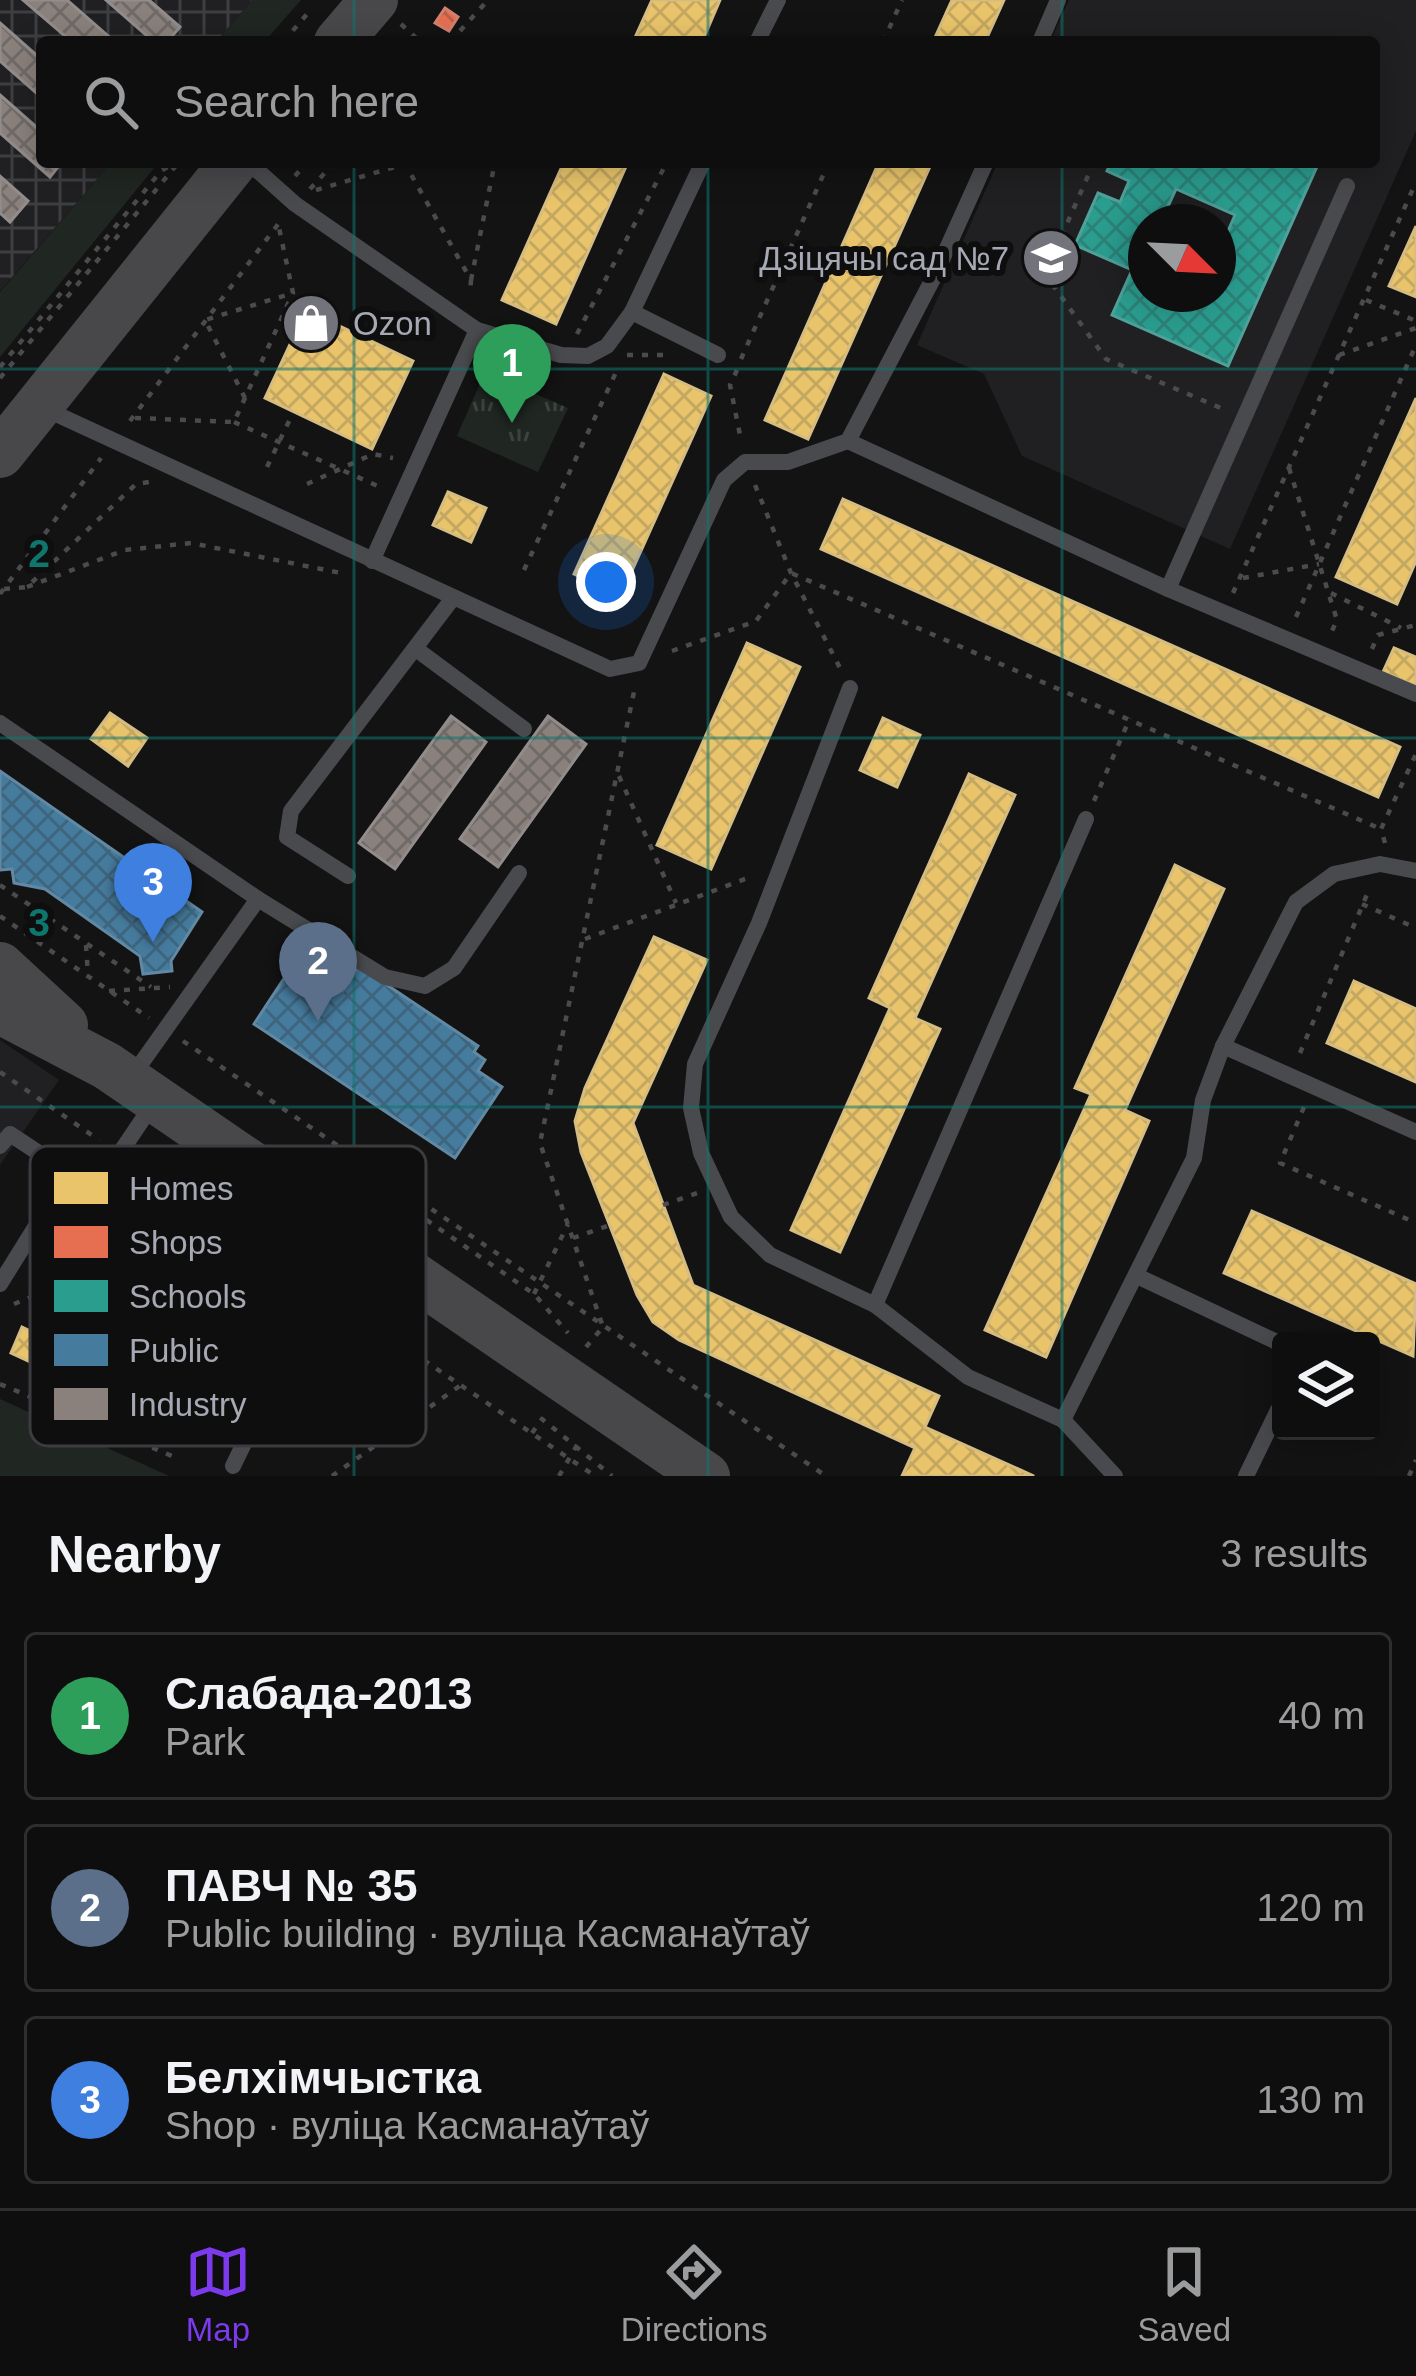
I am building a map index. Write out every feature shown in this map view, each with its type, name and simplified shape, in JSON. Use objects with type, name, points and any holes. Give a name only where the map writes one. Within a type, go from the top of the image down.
[{"type":"street","points":[[343,36],[374,0]]},
{"type":"street","points":[[0,454],[10,380],[228,168]]},
{"type":"street","points":[[0,966],[130,1083]]},
{"type":"street","points":[[0,1010],[130,1083],[222,1146]]},
{"type":"street","points":[[426,1285],[706,1476]]},
{"type":"lane","points":[[760,36],[778,0]]},
{"type":"lane","points":[[1043,36],[1058,0]]},
{"type":"lane","points":[[257,168],[470,325],[561,356],[587,356],[607,346],[632,312],[700,168]]},
{"type":"lane","points":[[10,380],[112,443],[610,669],[639,663],[724,480],[746,461],[788,462],[848,441],[936,273],[983,168]]},
{"type":"lane","points":[[1168,589],[1347,186]]},
{"type":"lane","points":[[632,312],[718,356]]},
{"type":"lane","points":[[372,561],[470,325]]},
{"type":"lane","points":[[848,441],[1224,614],[1416,694]]},
{"type":"lane","points":[[348,877],[287,837],[290,812],[453,598]]},
{"type":"lane","points":[[416,649],[524,729]]},
{"type":"lane","points":[[850,688],[776,868],[759,923],[695,1064],[691,1108],[716,1186],[730,1217],[770,1255],[875,1305],[968,1377],[1063,1420],[1115,1476]]},
{"type":"lane","points":[[0,723],[258,899],[386,977],[424,986],[454,968],[519,873]]},
{"type":"lane","points":[[875,1305],[1086,819]]},
{"type":"lane","points":[[1063,1420],[1194,1158],[1203,1100],[1223,1046],[1296,902],[1334,874],[1380,864],[1416,871]]},
{"type":"lane","points":[[121,1146],[130,1083],[163,1028],[258,899]]},
{"type":"lane","points":[[1223,1046],[1416,1132]]},
{"type":"lane","points":[[0,1146],[10,1134],[30,1147]]},
{"type":"lane","points":[[0,1284],[30,1235]]},
{"type":"lane","points":[[1137,1276],[1272,1340]]},
{"type":"lane","points":[[1246,1476],[1272,1422]]},
{"type":"lane","points":[[233,1466],[243,1446]]},
{"type":"path","points":[[288,36],[320,0]]},
{"type":"path","points":[[459,36],[488,0]]},
{"type":"path","points":[[886,36],[902,0]]},
{"type":"path","points":[[10,380],[173,168]]},
{"type":"path","points":[[301,198],[292,180],[302,168]]},
{"type":"path","points":[[2,591],[278,223],[329,168]]},
{"type":"path","points":[[301,198],[392,168]]},
{"type":"path","points":[[410,168],[471,280]]},
{"type":"path","points":[[470,325],[471,280],[494,168]]},
{"type":"path","points":[[558,337],[576,334],[665,168]]},
{"type":"path","points":[[827,168],[730,385],[746,461],[790,573],[850,688]]},
{"type":"path","points":[[1091,168],[1045,274],[1106,359],[1244,418]]},
{"type":"path","points":[[1224,614],[1416,182]]},
{"type":"path","points":[[235,422],[292,293],[278,223]]},
{"type":"path","points":[[205,320],[292,293]]},
{"type":"path","points":[[1364,299],[1416,324]]},
{"type":"path","points":[[205,320],[245,398]]},
{"type":"path","points":[[1339,355],[1416,324]]},
{"type":"path","points":[[1286,639],[1416,345]]},
{"type":"path","points":[[524,570],[624,355],[718,356]]},
{"type":"path","points":[[133,418],[235,422],[379,490],[401,441]]},
{"type":"path","points":[[267,467],[290,419]]},
{"type":"path","points":[[307,484],[373,454],[393,458]]},
{"type":"path","points":[[1289,468],[1337,620],[1321,654]]},
{"type":"path","points":[[27,587],[136,484],[184,476]]},
{"type":"path","points":[[2,591],[27,587],[125,550],[191,543],[353,576]]},
{"type":"path","points":[[1240,579],[1319,564]]},
{"type":"path","points":[[603,1327],[539,1143],[639,663],[756,621],[790,573]]},
{"type":"path","points":[[790,573],[1381,829],[1416,754]]},
{"type":"path","points":[[1329,592],[1402,628]]},
{"type":"path","points":[[1361,671],[1378,634],[1416,625]]},
{"type":"path","points":[[1086,819],[1130,718]]},
{"type":"path","points":[[618,774],[676,903]]},
{"type":"path","points":[[1290,1077],[1380,864]]},
{"type":"path","points":[[585,939],[776,868]]},
{"type":"path","points":[[0,885],[151,987]]},
{"type":"path","points":[[1362,904],[1416,928]]},
{"type":"path","points":[[0,916],[338,1146]]},
{"type":"path","points":[[86,945],[88,976]]},
{"type":"path","points":[[110,991],[175,987]]},
{"type":"path","points":[[0,1072],[108,1146]]},
{"type":"path","points":[[1313,1087],[1280,1163],[1416,1223]]},
{"type":"path","points":[[663,1205],[716,1186]]},
{"type":"path","points":[[426,1206],[826,1476]]},
{"type":"path","points":[[426,1220],[534,1294],[589,1349],[603,1327]]},
{"type":"path","points":[[534,1294],[568,1224]]},
{"type":"path","points":[[572,1238],[610,1225]]},
{"type":"path","points":[[0,1310],[30,1297]]},
{"type":"path","points":[[426,1361],[596,1476]]},
{"type":"path","points":[[0,1384],[30,1397]]},
{"type":"path","points":[[426,1410],[461,1385]]},
{"type":"path","points":[[532,1433],[542,1419],[612,1476]]},
{"type":"path","points":[[559,1476],[578,1444]]},
{"type":"path","points":[[148,1446],[172,1456]]},
{"type":"path","points":[[332,1476],[375,1446]]},
{"type":"path","points":[[1409,1476],[1416,1460]]},
{"type":"shaded area","points":[[0,0],[252,0],[221,36],[36,36],[36,168],[107,168],[0,291]]},
{"type":"shaded area","name":"Дзіцячы сад №7","points":[[1069,0],[1416,0],[1416,131],[1230,549],[1022,456],[984,374],[917,345],[995,168],[1380,168],[1380,36],[1053,36]]},
{"type":"shaded area","points":[[0,1040],[59,1080],[0,1165]]},
{"type":"green space","points":[[252,0],[301,0],[269,36],[221,36]]},
{"type":"green space","points":[[107,168],[154,168],[0,357],[0,292]]},
{"type":"green space","points":[[485,372],[568,408],[538,472],[457,436]]},
{"type":"green space","points":[[0,1399],[30,1413],[30,1446],[103,1446],[169,1476],[0,1476]]},
{"type":"building: Homes","points":[[652,0],[720,0],[705,36],[636,36]]},
{"type":"building: Homes","points":[[952,0],[1004,0],[988,36],[936,36]]},
{"type":"building: Homes","points":[[561,168],[625,168],[556,324],[502,300]]},
{"type":"building: Homes","points":[[876,168],[929,168],[808,439],[765,420]]},
{"type":"building: Homes","points":[[1416,226],[1416,297],[1389,286]]},
{"type":"building: Homes","points":[[306,310],[413,361],[372,449],[265,398]]},
{"type":"building: Homes","points":[[664,374],[711,396],[621,595],[574,574]]},
{"type":"building: Homes","points":[[1416,398],[1416,561],[1397,604],[1336,577]]},
{"type":"building: Homes","points":[[448,492],[486,508],[471,542],[433,525]]},
{"type":"building: Homes","points":[[843,499],[1400,747],[1378,797],[821,549]]},
{"type":"building: Homes","points":[[747,643],[800,667],[711,869],[657,845]]},
{"type":"building: Homes","points":[[1394,648],[1416,657],[1416,686],[1383,672]]},
{"type":"building: Homes","points":[[110,713],[147,738],[128,766],[91,739]]},
{"type":"building: Homes","points":[[883,718],[920,735],[897,787],[860,770]]},
{"type":"building: Homes","points":[[969,774],[1015,795],[915,1018],[940,1029],[840,1252],[791,1230],[890,1008],[869,998]]},
{"type":"building: Homes","points":[[1175,865],[1224,889],[1125,1110],[1149,1121],[1046,1357],[985,1330],[1091,1094],[1075,1088]]},
{"type":"building: Homes","points":[[654,937],[707,960],[633,1123],[693,1285],[939,1396],[925,1427],[1034,1476],[902,1476],[915,1448],[679,1340],[653,1322],[637,1295],[581,1152],[575,1121],[585,1088]]},
{"type":"building: Homes","points":[[1354,981],[1416,1009],[1416,1082],[1327,1043]]},
{"type":"building: Homes","points":[[1252,1211],[1416,1284],[1413,1356],[1380,1342],[1380,1332],[1358,1332],[1224,1273]]},
{"type":"building: Homes","points":[[22,1327],[30,1331],[30,1362],[11,1353]]},
{"type":"building: Shops","points":[[445,8],[458,17],[449,31],[435,23]]},
{"type":"building: Schools","points":[[1108,168],[1316,168],[1228,366],[1112,315],[1128,279],[1128,312],[1236,312],[1236,204],[1210,204],[1176,189],[1169,204],[1128,204],[1128,268],[1075,245],[1098,193],[1120,202],[1129,181]]},
{"type":"building: Public","points":[[0,771],[202,912],[171,961],[172,971],[143,974],[140,956],[45,889],[14,883],[12,869],[0,870]]},
{"type":"building: Public","points":[[302,951],[325,966],[319,975],[343,991],[359,966],[478,1046],[474,1052],[485,1060],[478,1071],[502,1087],[455,1158],[254,1024]]},
{"type":"building: Industry","points":[[23,0],[67,0],[108,36],[65,36]]},
{"type":"building: Industry","points":[[106,0],[149,0],[180,27],[172,36],[147,36]]},
{"type":"building: Industry","points":[[0,23],[36,55],[36,93],[0,61]]},
{"type":"building: Industry","points":[[0,95],[36,127],[36,165],[0,133]]},
{"type":"building: Industry","points":[[0,176],[28,201],[10,222],[0,213]]},
{"type":"building: Industry","points":[[451,716],[486,742],[395,869],[359,843]]},
{"type":"building: Industry","points":[[548,716],[586,744],[498,867],[460,839]]},
{"type":"place","name":"Дзіцячы сад №7","points":[[1051,258]]},
{"type":"place","name":"Ozon","points":[[311,323]]},
{"type":"place","name":"Слабада-2013","points":[[512,423]]},
{"type":"place","name":"Белхімчыстка","points":[[153,942]]},
{"type":"place","name":"ПАВЧ № 35","points":[[318,1021]]}]
